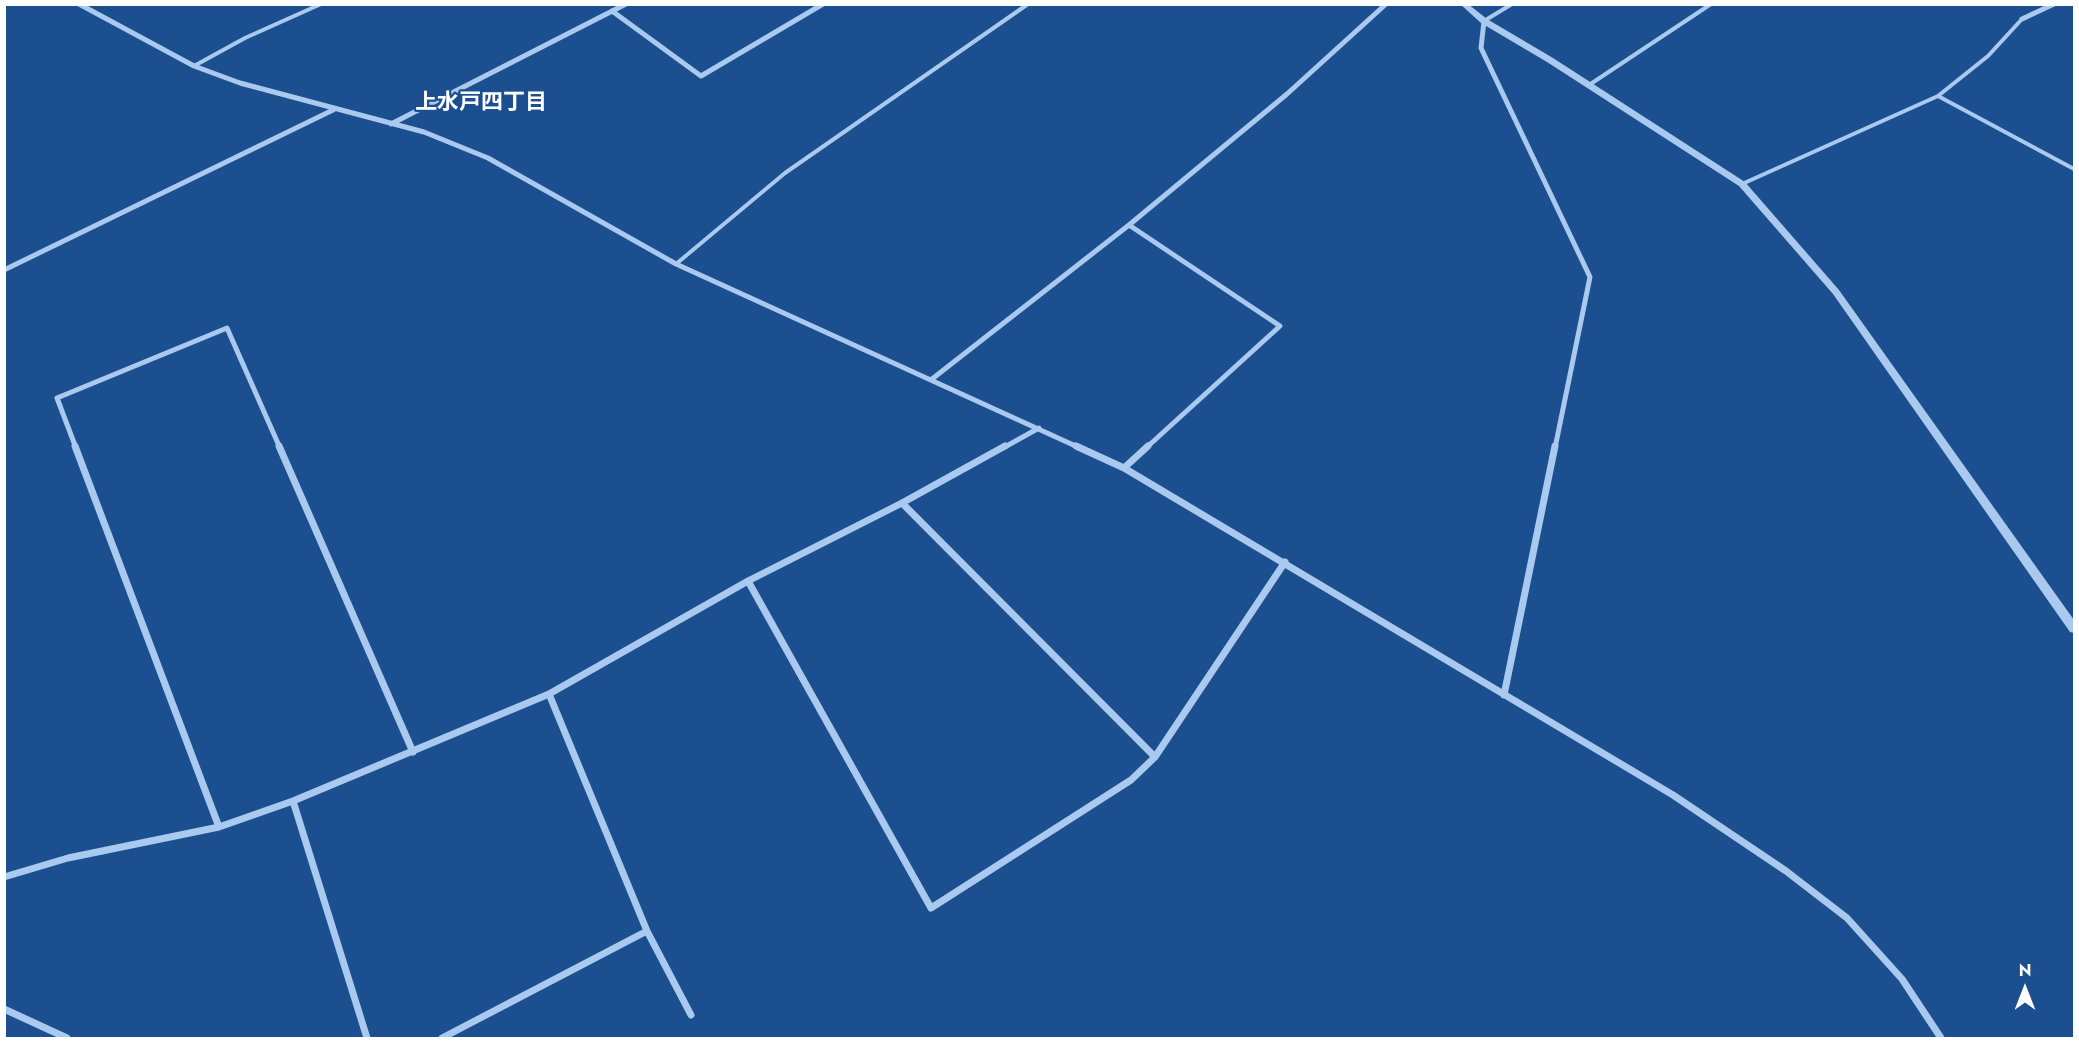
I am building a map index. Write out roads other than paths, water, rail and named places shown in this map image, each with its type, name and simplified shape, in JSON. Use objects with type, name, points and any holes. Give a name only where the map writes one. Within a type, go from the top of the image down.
[{"type":"street","points":[[79,4],[194,66],[240,83],[333,110],[424,132],[488,158],[676,264],[1124,468],[1286,562],[1673,795],[1786,871],[1847,918],[1902,979],[1941,1038]]},
{"type":"street","points":[[391,124],[626,4]]},
{"type":"street","points":[[612,11],[701,76],[823,4]]},
{"type":"street","points":[[932,379],[1129,225],[1287,94],[1386,4]]},
{"type":"street","points":[[1464,4],[1484,21],[1589,85],[1742,184],[1836,292],[2074,628]]},
{"type":"street","points":[[2022,19],[2055,4]]},
{"type":"street","points":[[1484,21],[1481,48],[1590,277],[1504,695]]},
{"type":"street","points":[[4,270],[333,110]]},
{"type":"street","points":[[1124,468],[1280,326],[1129,225]]},
{"type":"street","points":[[219,827],[57,398],[227,328],[413,752]]},
{"type":"street","points":[[4,877],[68,858],[219,827],[293,801],[549,694],[748,581],[902,503],[1039,428]]},
{"type":"street","points":[[902,503],[1155,757]]},
{"type":"street","points":[[748,581],[931,908],[1131,780],[1155,757],[1286,562]]},
{"type":"street","points":[[549,694],[647,931],[691,1015]]},
{"type":"street","points":[[293,801],[367,1038]]},
{"type":"street","points":[[442,1038],[647,931]]},
{"type":"street","points":[[4,1009],[67,1038]]},
{"type":"lane","points":[[194,66],[245,38],[321,4]]},
{"type":"lane","points":[[676,264],[785,172],[1028,4]]},
{"type":"lane","points":[[1484,21],[1512,4]]},
{"type":"lane","points":[[1589,85],[1711,4]]},
{"type":"lane","points":[[1742,184],[1938,96],[1988,56],[2022,19]]},
{"type":"lane","points":[[1938,96],[2074,170]]},
{"type":"district","name":"上水戸四丁目","points":[[481,104]]}]
